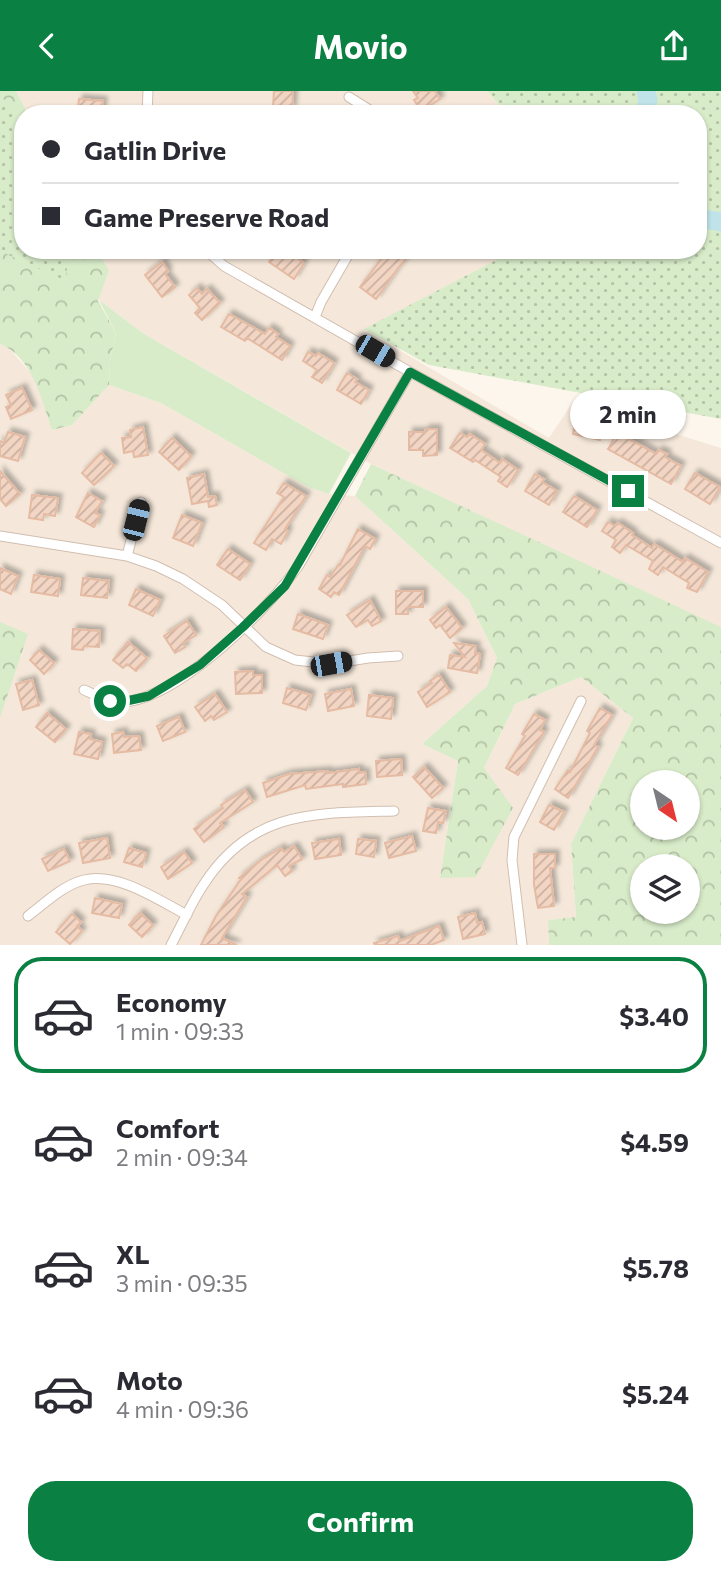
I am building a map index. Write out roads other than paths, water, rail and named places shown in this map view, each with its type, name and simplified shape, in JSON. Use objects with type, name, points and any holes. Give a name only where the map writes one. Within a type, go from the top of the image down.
[{"type":"street","points":[[349,97],[362,105]]},
{"type":"street","points":[[216,259],[410,372],[721,543]]},
{"type":"street","points":[[315,317],[346,259]]},
{"type":"street","points":[[84,690],[110,701],[122,702],[149,696],[200,665],[243,627],[285,586],[299,565],[410,372]]},
{"type":"street","points":[[127,556],[141,502]]},
{"type":"street","points":[[0,537],[127,556],[156,566],[183,579],[222,605],[266,647],[295,660],[331,664],[398,656]]},
{"type":"street","points":[[522,945],[512,860],[514,837],[581,701]]},
{"type":"street","points":[[171,945],[204,883],[248,837],[271,824],[299,816],[394,811]]},
{"type":"street","points":[[28,916],[65,889],[84,880],[106,880],[130,886],[187,915]]},
{"type":"waterway","points":[[646,91],[647,105]]},
{"type":"waterway","points":[[707,220],[721,222]]}]
